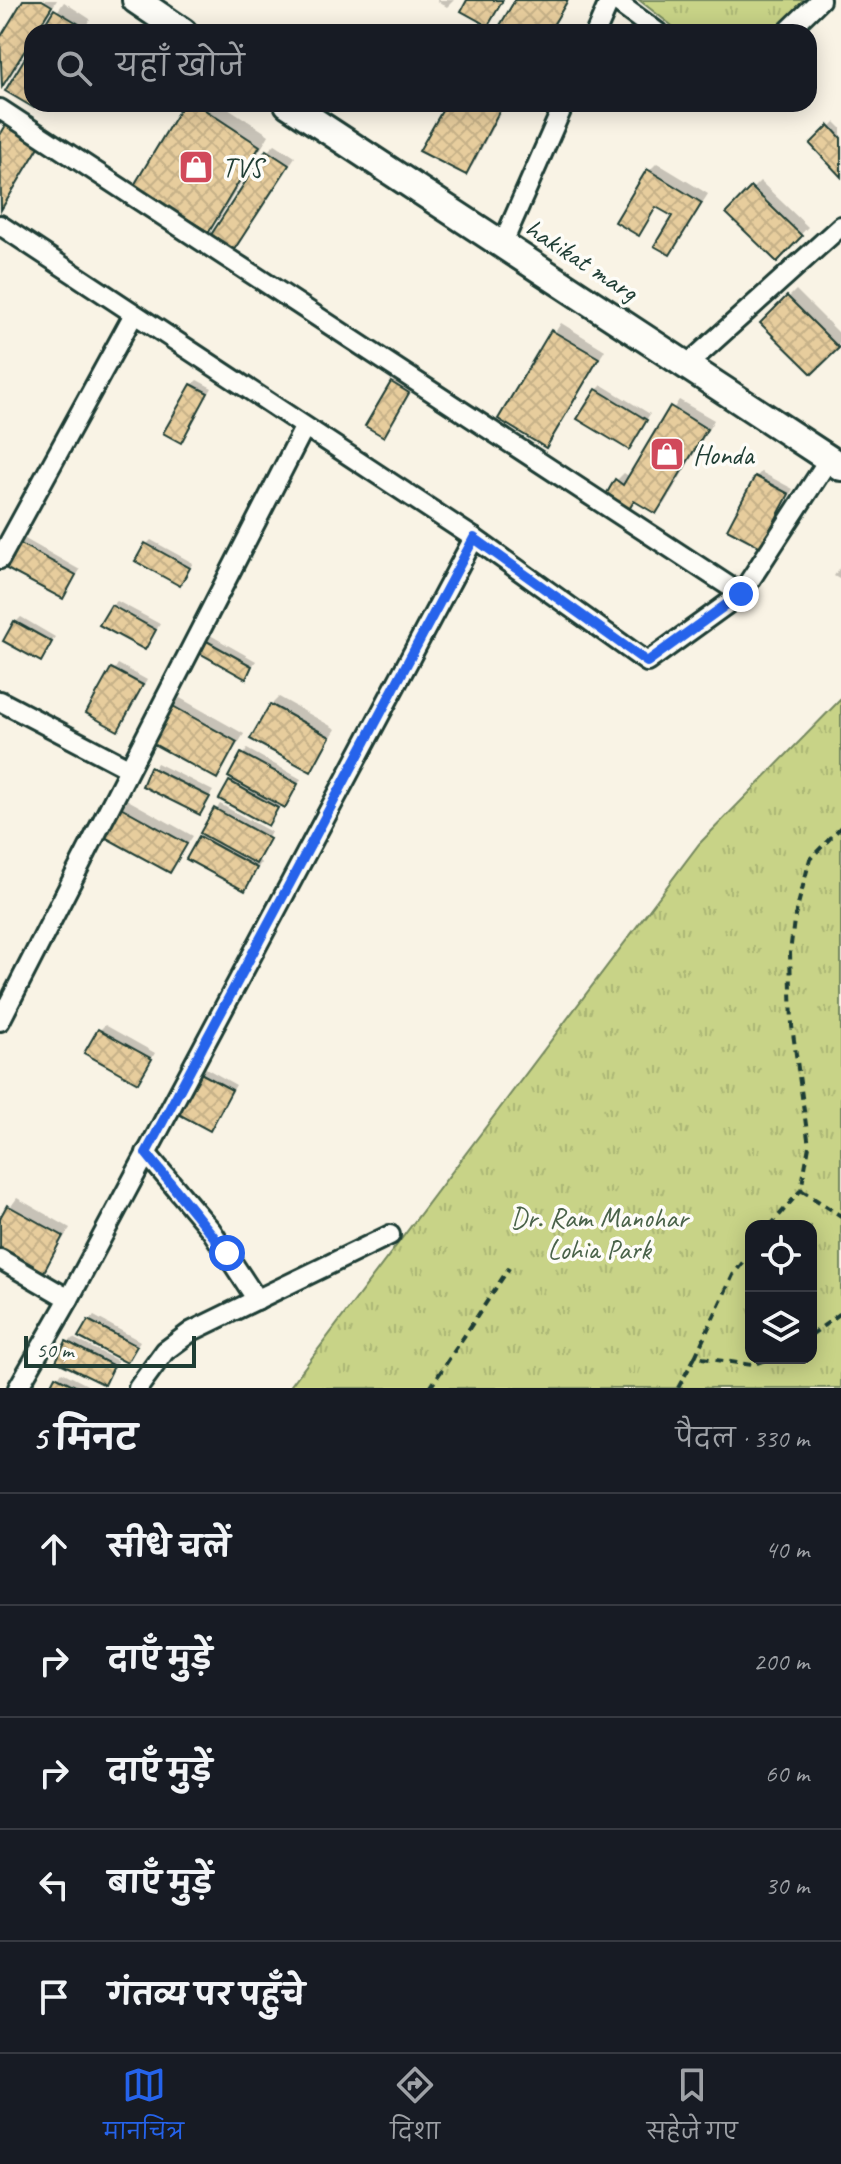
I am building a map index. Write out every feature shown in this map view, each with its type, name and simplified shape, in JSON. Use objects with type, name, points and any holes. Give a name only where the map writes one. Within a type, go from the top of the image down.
[{"type":"street","points":[[136,0],[171,24]]},
{"type":"street","points":[[600,24],[612,0],[646,24]]},
{"type":"street","points":[[795,24],[820,0]]},
{"type":"street","points":[[0,109],[741,594]]},
{"type":"street","name":"hakikat marg","points":[[300,112],[835,463]]},
{"type":"street","points":[[502,245],[560,112]]},
{"type":"street","points":[[0,225],[474,538],[647,662],[741,594],[835,463]]},
{"type":"street","points":[[687,365],[841,226]]},
{"type":"street","points":[[0,559],[134,314]]},
{"type":"street","points":[[0,1021],[304,428]]},
{"type":"street","points":[[18,1388],[69,1299],[474,538]]},
{"type":"street","points":[[0,701],[128,768]]},
{"type":"street","points":[[146,1153],[211,1230],[257,1300]]},
{"type":"street","points":[[138,1388],[151,1367],[177,1341],[390,1235]]},
{"type":"street","points":[[0,1259],[69,1299]]},
{"type":"path","points":[[775,1220],[801,1190],[809,1146],[792,1026],[790,953],[794,920],[810,859],[841,827]]},
{"type":"path","points":[[801,1190],[841,1216]]},
{"type":"path","points":[[678,1388],[733,1275],[745,1260]]},
{"type":"path","points":[[430,1388],[509,1268]]},
{"type":"path","points":[[817,1331],[841,1313]]},
{"type":"path","points":[[695,1357],[755,1364]]},
{"type":"green space","points":[[639,0],[820,0],[795,24],[670,24]]},
{"type":"green space","name":"Dr. Ram Manohar Lohia Park","points":[[841,699],[841,1388],[289,1388],[699,844]]},
{"type":"building","points":[[23,0],[42,0],[52,6],[41,24],[24,24],[24,52],[2,87],[0,38]]},
{"type":"building","points":[[467,0],[503,0],[489,24],[461,11]]},
{"type":"building","points":[[515,0],[568,0],[554,24],[501,24]]},
{"type":"building","points":[[54,9],[79,24],[45,24]]},
{"type":"building","points":[[24,59],[24,102],[5,91]]},
{"type":"building","name":"TVS","points":[[178,112],[208,112],[260,146],[209,232],[133,187]]},
{"type":"building","points":[[441,112],[499,112],[466,175],[419,151]]},
{"type":"building","points":[[6,125],[40,145],[1,210],[0,135]]},
{"type":"building","points":[[829,125],[841,138],[841,177],[810,144]]},
{"type":"building","points":[[266,150],[289,165],[230,256],[207,241]]},
{"type":"building","points":[[647,169],[702,203],[670,255],[654,246],[672,216],[656,207],[639,236],[615,222]]},
{"type":"building","points":[[751,187],[802,236],[777,262],[726,213]]},
{"type":"building","points":[[787,296],[839,348],[812,374],[760,323]]},
{"type":"building","points":[[551,330],[599,358],[546,448],[498,419]]},
{"type":"building","points":[[391,382],[409,393],[384,437],[365,426]]},
{"type":"building","points":[[191,384],[208,393],[181,443],[163,433]]},
{"type":"building","points":[[596,389],[647,420],[629,450],[577,419]]},
{"type":"building","name":"Honda","points":[[670,406],[707,429],[656,514],[634,501],[627,513],[604,498],[615,479],[623,485]]},
{"type":"building","points":[[755,476],[789,494],[761,547],[727,529]]},
{"type":"building","points":[[19,543],[76,575],[63,599],[5,568]]},
{"type":"building","points":[[145,543],[190,568],[180,586],[135,561]]},
{"type":"building","points":[[111,605],[156,630],[145,650],[99,625]]},
{"type":"building","points":[[14,621],[52,642],[41,662],[3,641]]},
{"type":"building","points":[[203,639],[252,666],[246,679],[196,651]]},
{"type":"building","points":[[111,668],[143,685],[118,731],[86,713]]},
{"type":"building","points":[[270,704],[330,737],[311,772],[250,739]]},
{"type":"building","points":[[171,705],[237,742],[217,779],[150,742]]},
{"type":"building","points":[[241,753],[298,784],[285,808],[228,777]]},
{"type":"building","points":[[150,767],[210,797],[200,815],[142,786]]},
{"type":"building","points":[[229,781],[278,808],[268,826],[219,799]]},
{"type":"building","points":[[117,805],[187,844],[170,873],[101,835]]},
{"type":"building","points":[[214,808],[270,839],[256,864],[200,833]]},
{"type":"building","points":[[199,836],[257,868],[245,891],[186,859]]},
{"type":"building","points":[[98,1029],[152,1059],[138,1083],[84,1053]]},
{"type":"building","points":[[195,1070],[232,1090],[210,1131],[173,1111]]},
{"type":"building","points":[[7,1205],[63,1236],[44,1272],[0,1248],[0,1218]]},
{"type":"building","points":[[88,1320],[137,1346],[127,1363],[78,1337]]},
{"type":"building","points":[[66,1341],[114,1366],[105,1385],[56,1361]]},
{"type":"building","points":[[55,1376],[79,1388],[49,1388]]},
{"type":"place","name":"TVS","points":[[196,167]]},
{"type":"place","name":"Honda","points":[[667,454]]},
{"type":"route","points":[[227,1253],[146,1153],[474,538],[647,662],[741,594]]}]
